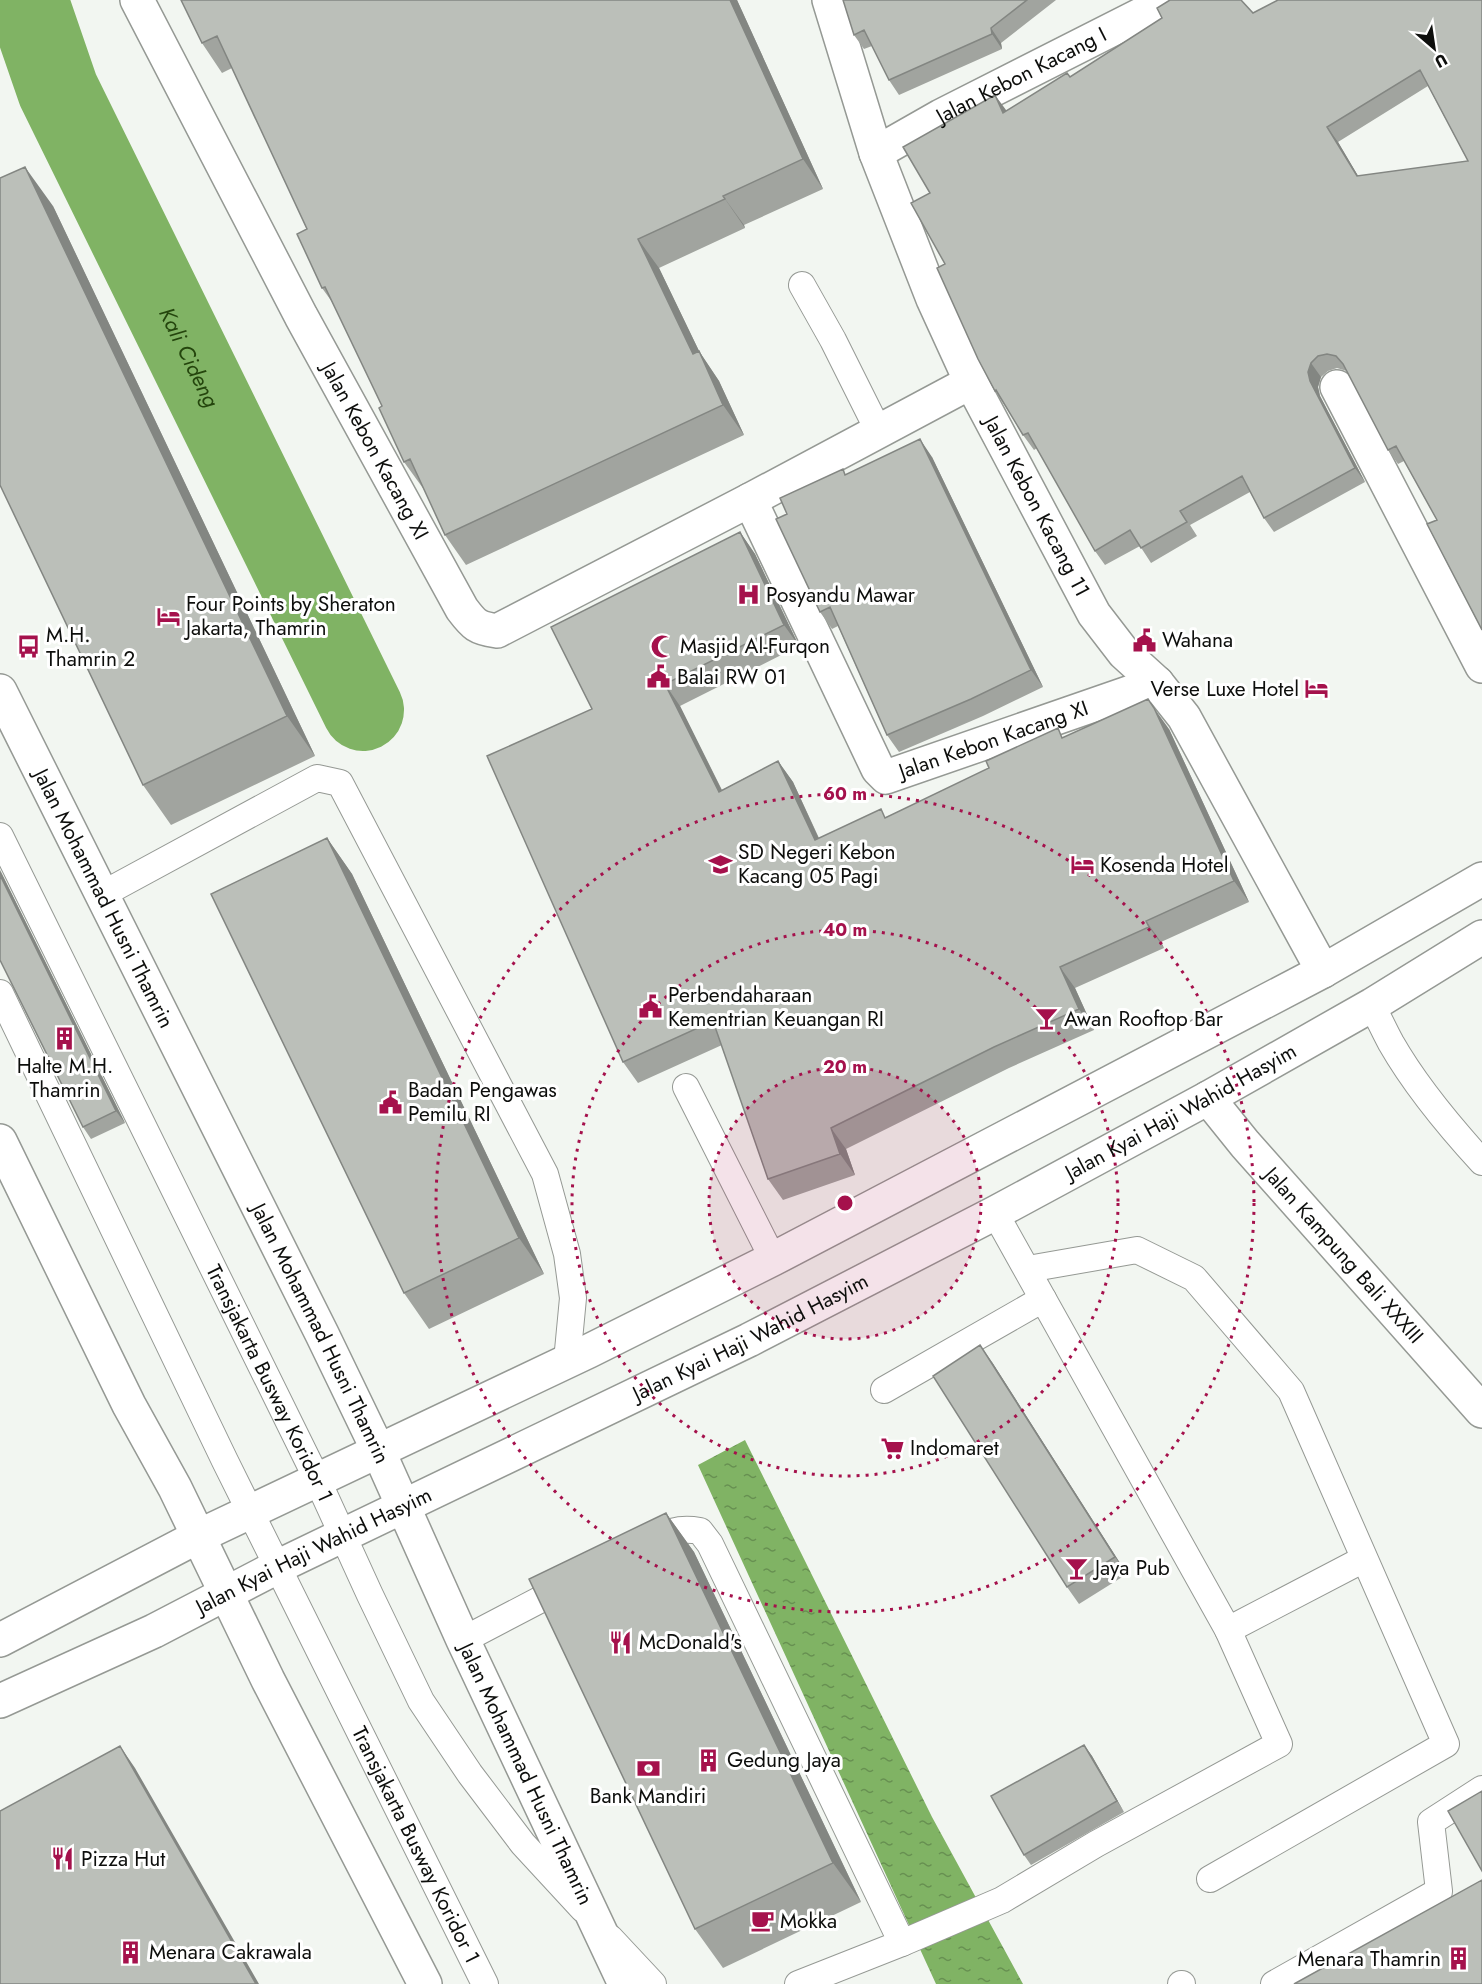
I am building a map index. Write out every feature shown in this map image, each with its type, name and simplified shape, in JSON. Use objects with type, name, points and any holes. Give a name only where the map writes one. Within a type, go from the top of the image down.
[{"type":"main road","name":"Jalan Kebon Kacang XI","points":[[137,0],[301,316],[462,609],[480,628],[498,631],[971,382]]},
{"type":"main road","name":"Jalan Kebon Kacang 11","points":[[829,0],[876,153],[933,299],[971,382],[1094,614],[1124,653],[1156,683],[1184,717],[1323,971]]},
{"type":"main road","name":"Jalan Kebon Kacang I","points":[[876,153],[940,116],[1170,0]]},
{"type":"main road","points":[[1338,387],[1482,666]]},
{"type":"main road","name":"Jalan Kebon Kacang XI","points":[[750,500],[878,769],[886,777],[1156,683]]},
{"type":"main road","name":"Jalan Mohammad Husni Thamrin","points":[[0,691],[100,895],[322,1334],[625,1984]]},
{"type":"main road","points":[[0,1640],[199,1536],[578,1356],[773,1259],[1323,971],[1482,879]]},
{"type":"main road","name":"Jalan Kyai Haji Wahid Hasyim","points":[[0,1701],[154,1631],[277,1567],[404,1508],[749,1340],[995,1213],[1208,1098],[1372,1005],[1482,937]]},
{"type":"main road","name":"Jalan Kampung Bali XXXIII","points":[[1208,1098],[1245,1144],[1482,1411]]},
{"type":"main road","points":[[0,1141],[129,1405],[199,1536],[268,1680],[425,1984]]},
{"type":"lane","points":[[802,285],[833,340],[878,430]]},
{"type":"lane","points":[[100,895],[317,778],[340,783],[545,1174],[567,1254],[578,1356]]},
{"type":"lane","name":"Transjakarta Busway Koridor 1","points":[[0,836],[316,1479],[422,1701],[470,1774],[523,1844],[653,1984]]},
{"type":"lane","name":"Transjakarta Busway Koridor 1","points":[[0,993],[225,1461],[485,1984]]},
{"type":"lane","points":[[1372,1005],[1390,1042],[1406,1065],[1452,1129],[1482,1162]]},
{"type":"lane","points":[[686,1086],[773,1259]]},
{"type":"lane","points":[[798,1984],[904,1943],[1002,1900],[1096,1844],[1279,1744],[1228,1630],[995,1213]]},
{"type":"lane","points":[[1028,1269],[1137,1250],[1194,1278],[1291,1391],[1446,1744],[1210,1879]]},
{"type":"lane","points":[[884,1390],[1043,1299]]},
{"type":"lane","points":[[627,1554],[667,1533],[684,1528],[699,1531],[710,1544],[904,1943]]},
{"type":"lane","points":[[1228,1630],[1364,1559]]},
{"type":"lane","points":[[463,1640],[587,1575]]},
{"type":"lane","points":[[1274,1984],[1439,1891],[1431,1822],[1482,1789]]},
{"type":"water","points":[[745,1440],[932,1817],[1023,1984],[936,1984],[698,1465]]},
{"type":"building","points":[[181,0],[730,0],[803,159],[723,196],[725,199],[638,239],[693,354],[699,351],[723,405],[445,535],[410,459],[404,462],[379,408],[382,406],[297,234],[307,229],[217,36],[202,43]]},
{"type":"building","points":[[843,0],[1027,0],[991,28],[992,34],[889,80],[864,30],[854,35]]},
{"type":"building","points":[[1170,0],[1241,0],[1253,13],[1278,0],[1482,0],[1482,630],[1427,524],[1437,520],[1396,446],[1388,450],[1343,364],[1336,356],[1327,354],[1318,356],[1311,363],[1308,372],[1310,381],[1355,468],[1264,518],[1242,476],[1180,511],[1187,522],[1141,548],[1130,530],[1095,551],[1028,433],[1023,435],[978,359],[937,268],[945,264],[911,203],[930,193],[903,147],[995,95],[1003,113],[1067,73],[1070,77],[1162,18],[1157,8]],"holes":[[[1420,70],[1468,161],[1357,176],[1327,127]]]},
{"type":"building","points":[[25,167],[287,716],[143,785],[0,485],[0,178]]},
{"type":"building","points":[[920,439],[1031,670],[887,735],[830,607],[820,612],[776,519],[787,514],[780,498],[843,469],[845,475]]},
{"type":"building","points":[[740,532],[784,625],[665,684],[719,792],[778,761],[815,840],[881,809],[885,818],[989,768],[986,761],[1058,728],[1062,738],[1148,699],[1234,881],[1146,921],[1149,927],[1060,967],[1079,1009],[994,1047],[831,1128],[840,1154],[768,1179],[713,1021],[623,1062],[487,756],[592,709],[551,627]]},
{"type":"building","name":"Badan Pengawas Pemilu RI","points":[[327,838],[519,1238],[404,1293],[211,894]]},
{"type":"building","name":"Halte M.H. Thamrin","points":[[0,875],[116,1111],[83,1127],[0,960]]},
{"type":"building","points":[[980,1345],[1115,1557],[1067,1587],[933,1376]]},
{"type":"building","name":"Gedung Jaya","points":[[666,1513],[833,1863],[695,1929],[529,1579]]},
{"type":"building","points":[[1084,1745],[1117,1801],[1024,1855],[991,1796]]},
{"type":"building","points":[[120,1746],[256,1984],[0,1984],[0,1811]]},
{"type":"building","points":[[1482,1791],[1482,1871],[1448,1811]]},
{"type":"building","points":[[1482,1880],[1482,1984],[1294,1984]]},
{"type":"waterway","name":"Kali Cideng","points":[[27,0],[58,90],[363,710]]},
{"type":"place","name":"Posyandu Mawar","points":[[748,595]]},
{"type":"place","name":"Four Points by Sheraton Jakarta, Thamrin","points":[[168,616]]},
{"type":"place","name":"Wahana","points":[[1144,640]]},
{"type":"place","name":"Masjid Al-Furqon","points":[[662,646]]},
{"type":"place","name":"M.H. Thamrin 2","points":[[28,647]]},
{"type":"place","name":"Balai RW 01","points":[[659,677]]},
{"type":"place","name":"Verse Luxe Hotel","points":[[1317,689]]},
{"type":"place","name":"SD Negeri Kebon Kacang 05 Pagi","points":[[720,864]]},
{"type":"place","name":"Kosenda Hotel","points":[[1082,865]]},
{"type":"place","name":"Perbendaharaan Kementrian Keuangan RI","points":[[650,1007]]},
{"type":"place","name":"Awan Rooftop Bar","points":[[1046,1019]]},
{"type":"place","name":"Halte M.H. Thamrin","points":[[65,1038]]},
{"type":"place","name":"Badan Pengawas Pemilu RI","points":[[390,1102]]},
{"type":"place","name":"Indomaret","points":[[892,1448]]},
{"type":"place","name":"Jaya Pub","points":[[1077,1568]]},
{"type":"place","name":"McDonald's","points":[[621,1642]]},
{"type":"place","name":"Gedung Jaya","points":[[709,1760]]},
{"type":"place","name":"Bank Mandiri","points":[[648,1768]]},
{"type":"place","name":"Pizza Hut","points":[[63,1859]]},
{"type":"place","name":"Mokka","points":[[762,1921]]},
{"type":"place","name":"Menara Cakrawala","points":[[131,1952]]},
{"type":"place","name":"Menara Thamrin","points":[[1459,1959]]}]
